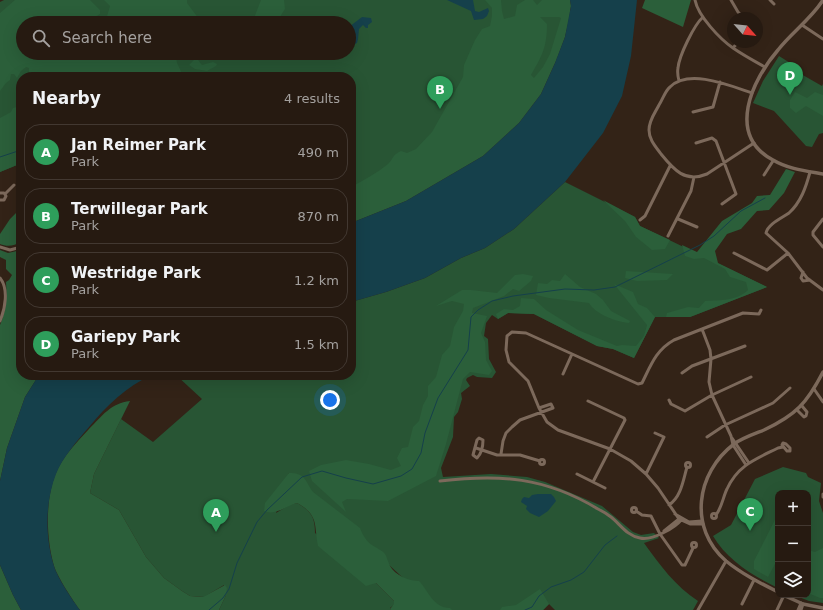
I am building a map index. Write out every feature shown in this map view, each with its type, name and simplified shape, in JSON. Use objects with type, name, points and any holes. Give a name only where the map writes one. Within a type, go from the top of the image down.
[{"type":"street","points":[[696,0],[698,9],[703,17],[727,43],[723,47]]},
{"type":"street","points":[[732,0],[738,12]]},
{"type":"street","points":[[770,0],[774,4]]},
{"type":"street","points":[[823,0],[802,25],[781,45],[765,67],[752,93],[747,113],[747,125],[754,143],[763,153],[773,161],[790,167],[823,174]]},
{"type":"street","points":[[679,81],[679,63],[692,32],[703,17]]},
{"type":"street","points":[[802,25],[823,39]]},
{"type":"street","points":[[733,48],[765,67]]},
{"type":"street","points":[[752,93],[720,82],[704,79],[679,81],[668,89],[652,118],[649,127],[653,144],[670,166],[681,174],[694,177],[707,174],[754,143]]},
{"type":"street","points":[[693,112],[712,107],[720,82]]},
{"type":"street","points":[[696,143],[712,138],[716,139],[736,194],[722,204]]},
{"type":"street","points":[[764,175],[773,161]]},
{"type":"street","points":[[640,220],[645,216],[670,166]]},
{"type":"street","points":[[810,172],[806,188],[798,203],[790,212],[766,231],[767,235],[788,253],[810,280],[823,290]]},
{"type":"street","points":[[668,236],[691,191],[694,177]]},
{"type":"street","points":[[0,200],[5,199],[5,194],[14,185]]},
{"type":"street","points":[[0,193],[5,194]]},
{"type":"street","points":[[678,219],[697,227]]},
{"type":"street","points":[[823,219],[813,232],[813,235],[823,247]]},
{"type":"street","points":[[0,247],[10,250],[16,249]]},
{"type":"street","points":[[734,253],[767,270],[788,253]]},
{"type":"street","points":[[0,278],[5,292],[0,319]]},
{"type":"street","points":[[703,522],[689,522],[680,519],[674,513],[658,488],[646,474],[631,461],[610,449],[558,430],[547,422],[540,410],[528,381],[509,362],[506,350],[508,336],[512,332],[526,333],[638,384],[642,383],[657,354],[665,345],[674,340],[743,313],[759,314],[761,310]]},
{"type":"street","points":[[702,329],[710,350],[711,359],[709,382],[712,395],[735,444],[747,464]]},
{"type":"street","points":[[541,344],[542,339]]},
{"type":"street","points":[[682,373],[692,366],[745,346]]},
{"type":"street","points":[[563,374],[572,354]]},
{"type":"street","points":[[775,590],[754,580],[726,561],[711,543],[703,522],[702,496],[706,479],[719,458],[735,444],[775,424],[802,406],[814,389],[823,372]]},
{"type":"street","points":[[669,400],[671,404],[685,411],[712,395],[751,377]]},
{"type":"street","points":[[707,437],[726,425],[773,403],[790,388]]},
{"type":"street","points":[[814,389],[823,402]]},
{"type":"street","points":[[588,401],[624,418],[625,420],[594,482]]},
{"type":"street","points":[[797,410],[804,417],[806,416],[807,412],[802,406]]},
{"type":"street","points":[[501,454],[505,437],[512,427],[517,422],[540,410]]},
{"type":"street","points":[[646,474],[664,437],[655,433]]},
{"type":"street","points":[[479,438],[482,439],[483,442],[481,449],[478,457],[475,458],[476,448],[479,438]]},
{"type":"street","points":[[716,515],[731,480],[747,464],[778,448],[783,447]]},
{"type":"street","points":[[476,448],[497,454],[526,456],[540,461]]},
{"type":"street","points":[[669,505],[674,502],[680,492],[687,467]]},
{"type":"street","points":[[577,474],[605,488]]},
{"type":"street","points":[[440,481],[493,477],[522,479],[552,487],[588,503],[610,516],[626,531],[638,538],[646,539],[660,534],[680,519]]},
{"type":"street","points":[[636,511],[642,515],[651,516],[660,534],[682,565],[693,548]]},
{"type":"street","points":[[698,610],[726,561]]},
{"type":"street","points":[[742,604],[754,580]]},
{"type":"street","points":[[776,610],[782,598]]},
{"type":"street","points":[[789,598],[802,604],[820,608]]},
{"type":"street","points":[[799,610],[802,604]]},
{"type":"green space","points":[[4,0],[570,0],[566,32],[555,63],[356,219],[356,72],[16,72],[16,165],[0,172],[0,2]]},
{"type":"green space","points":[[15,0],[90,0],[100,10],[100,14],[97,16],[16,16],[16,60],[177,60],[182,72],[29,72],[29,68],[26,67],[20,72],[16,72],[16,77],[14,74],[11,74],[10,80],[0,91],[0,13]]},
{"type":"green space","points":[[104,0],[187,0],[187,3],[197,16],[107,16],[110,6]]},
{"type":"green space","points":[[261,0],[284,0],[285,9],[280,16],[255,16]]},
{"type":"green space","points":[[485,0],[501,0],[504,19],[515,16],[517,5],[525,0],[533,0],[537,5],[542,0],[570,0],[571,6],[565,37],[541,94],[519,123],[483,156],[406,201],[356,221],[356,184],[388,164],[398,152],[401,151],[407,153],[416,149],[432,132],[463,77],[464,65],[475,40],[482,29],[490,26],[492,8]],"holes":[[[540,17],[561,18],[550,54],[543,67],[534,78],[531,75],[543,51],[547,32],[547,24]]]},
{"type":"green space","points":[[645,0],[691,0],[683,27],[642,8]]},
{"type":"green space","points":[[779,56],[795,66],[794,70],[822,86],[823,84],[823,133],[819,134],[812,147],[806,146],[774,111],[753,103],[763,81]]},
{"type":"green space","points":[[194,60],[198,60],[202,65],[213,62],[217,64],[207,71],[195,69],[189,65]]},
{"type":"green space","points":[[795,92],[807,98],[815,92],[823,95],[823,116],[806,106],[796,113],[790,108],[790,100]]},
{"type":"green space","points":[[16,107],[16,165],[0,172],[0,118],[11,112],[13,108]]},
{"type":"green space","points":[[786,169],[795,172],[784,193],[769,210],[757,211],[741,229],[727,234],[715,251],[718,263],[767,287],[690,317],[666,317],[667,313],[688,307],[699,308],[705,301],[734,298],[744,294],[748,290],[746,282],[730,277],[725,269],[704,258],[694,259],[685,256],[682,245],[697,252],[722,221],[752,203],[757,196],[770,195]]},
{"type":"green space","points":[[565,182],[635,217],[640,226],[767,287],[690,317],[655,317],[634,358],[613,349],[597,346],[534,314],[508,313],[498,319],[492,315],[486,323],[484,336],[488,339],[489,359],[496,372],[492,378],[477,377],[473,375],[467,378],[466,380],[470,386],[461,393],[462,399],[458,412],[454,417],[453,437],[441,468],[443,477],[491,474],[527,477],[545,482],[602,506],[633,532],[641,535],[654,533],[659,538],[644,543],[675,582],[698,601],[693,610],[555,610],[549,604],[543,610],[438,610],[289,473],[276,513],[289,505],[297,503],[306,509],[313,519],[315,533],[376,583],[394,601],[395,604],[390,608],[391,610],[219,610],[226,595],[224,585],[204,597],[190,596],[182,591],[164,578],[146,557],[119,510],[90,493],[94,474],[121,419],[153,442],[202,399],[181,380],[356,380],[356,301],[425,278],[461,258],[485,248],[514,229]]},
{"type":"green space","points":[[603,200],[635,217],[640,226],[670,240],[665,249],[652,250],[636,237],[625,221]]},
{"type":"green space","points":[[16,213],[16,244],[5,246],[0,244],[0,234]]},
{"type":"green space","points":[[0,250],[8,253],[16,251],[16,380],[36,380],[25,397],[7,448],[0,481],[0,325],[6,304],[6,282],[12,275],[6,269],[6,260],[0,257]]},
{"type":"green space","points":[[626,271],[673,274],[667,280],[637,281],[625,278]]},
{"type":"green space","points":[[523,274],[533,276],[531,281],[519,291],[513,289],[504,296],[473,308],[472,313],[487,316],[481,333],[485,342],[486,360],[492,371],[489,375],[470,372],[463,379],[436,476],[388,501],[347,499],[342,502],[346,512],[312,481],[309,471],[321,465],[346,460],[391,470],[401,466],[397,458],[402,448],[408,447],[413,427],[419,421],[423,405],[428,396],[428,386],[436,377],[442,355],[450,346],[454,327],[463,311],[464,304],[452,301],[436,306],[462,290],[497,293],[515,275]]},
{"type":"green space","points":[[565,274],[580,287],[596,294],[603,300],[611,311],[630,321],[629,323],[601,314],[589,303],[536,295],[538,283],[547,284],[552,280],[560,281]]},
{"type":"green space","points":[[614,284],[633,292],[638,304],[647,308],[655,317],[634,358],[613,349],[597,346],[534,314],[508,313],[498,319],[496,314],[504,309],[513,310],[520,306],[521,298],[534,299],[546,310],[578,330],[617,346],[636,346],[644,336],[647,325]]},
{"type":"green space","points":[[130,401],[94,474],[90,493],[119,510],[146,557],[164,578],[182,591],[190,596],[203,597],[225,585],[227,588],[226,595],[219,610],[80,610],[73,601],[54,566],[49,543],[48,506],[52,483],[56,473],[62,461],[84,434],[103,415],[117,404]]},
{"type":"green space","points":[[783,467],[806,473],[808,477],[821,483],[819,501],[823,513],[823,603],[809,601],[802,598],[811,598],[811,490],[775,490],[775,586],[750,573],[733,560],[713,536],[731,525],[755,479]]},
{"type":"green space","points":[[289,473],[295,473],[302,476],[313,492],[360,528],[368,542],[385,554],[390,566],[395,572],[407,579],[419,581],[435,602],[452,610],[391,610],[390,609],[394,604],[394,601],[376,583],[366,586],[318,546],[314,521],[312,516],[304,507],[297,503],[273,512],[264,511],[265,503]]},
{"type":"green space","points":[[775,520],[775,564],[768,577],[754,569],[754,561]]},
{"type":"green space","points":[[823,548],[823,598],[811,594],[811,551],[815,552]]},
{"type":"green space","points":[[0,565],[13,595],[21,610],[0,610]]},
{"type":"green space","points":[[540,589],[549,604],[543,610],[500,610],[502,607],[516,605]]},
{"type":"water","points":[[447,0],[473,0],[475,11],[479,12],[488,8],[489,11],[487,16],[483,19],[474,20],[471,11]]},
{"type":"water","points":[[570,0],[637,0],[631,56],[622,96],[603,133],[565,182],[514,229],[485,248],[461,258],[425,278],[356,301],[356,221],[406,201],[483,156],[519,123],[541,94],[555,63],[565,37],[571,6]]},
{"type":"water","points":[[362,17],[371,18],[372,22],[368,25],[368,28],[363,25],[359,29],[356,44],[356,22]]},
{"type":"water","points":[[36,380],[143,380],[134,385],[110,404],[75,443],[59,468],[52,485],[48,508],[48,532],[51,555],[58,576],[80,610],[21,610],[0,565],[0,481],[7,448],[25,397]]},
{"type":"water","points":[[551,494],[556,501],[548,511],[539,517],[530,513],[526,509],[527,506],[521,502],[524,497],[529,498],[532,495]]},
{"type":"waterway","points":[[0,157],[16,152]]},
{"type":"waterway","points":[[209,610],[223,598],[229,589],[237,563],[257,522],[267,510],[302,477],[322,471],[373,484],[401,476],[412,469],[421,453],[425,433],[438,398],[468,350],[471,317],[478,310],[492,301],[513,296],[565,289],[594,290],[615,287],[700,245],[714,236],[741,211],[765,198]]},
{"type":"waterway","points":[[525,610],[532,607],[539,596],[551,587],[571,580],[584,572],[605,545],[617,536]]},
{"type":"place","name":"Gariepy Park","points":[[790,95]]},
{"type":"place","name":"Terwillegar Park","points":[[440,109]]},
{"type":"place","name":"Westridge Park","points":[[750,531]]},
{"type":"place","name":"Jan Reimer Park","points":[[216,532]]}]
